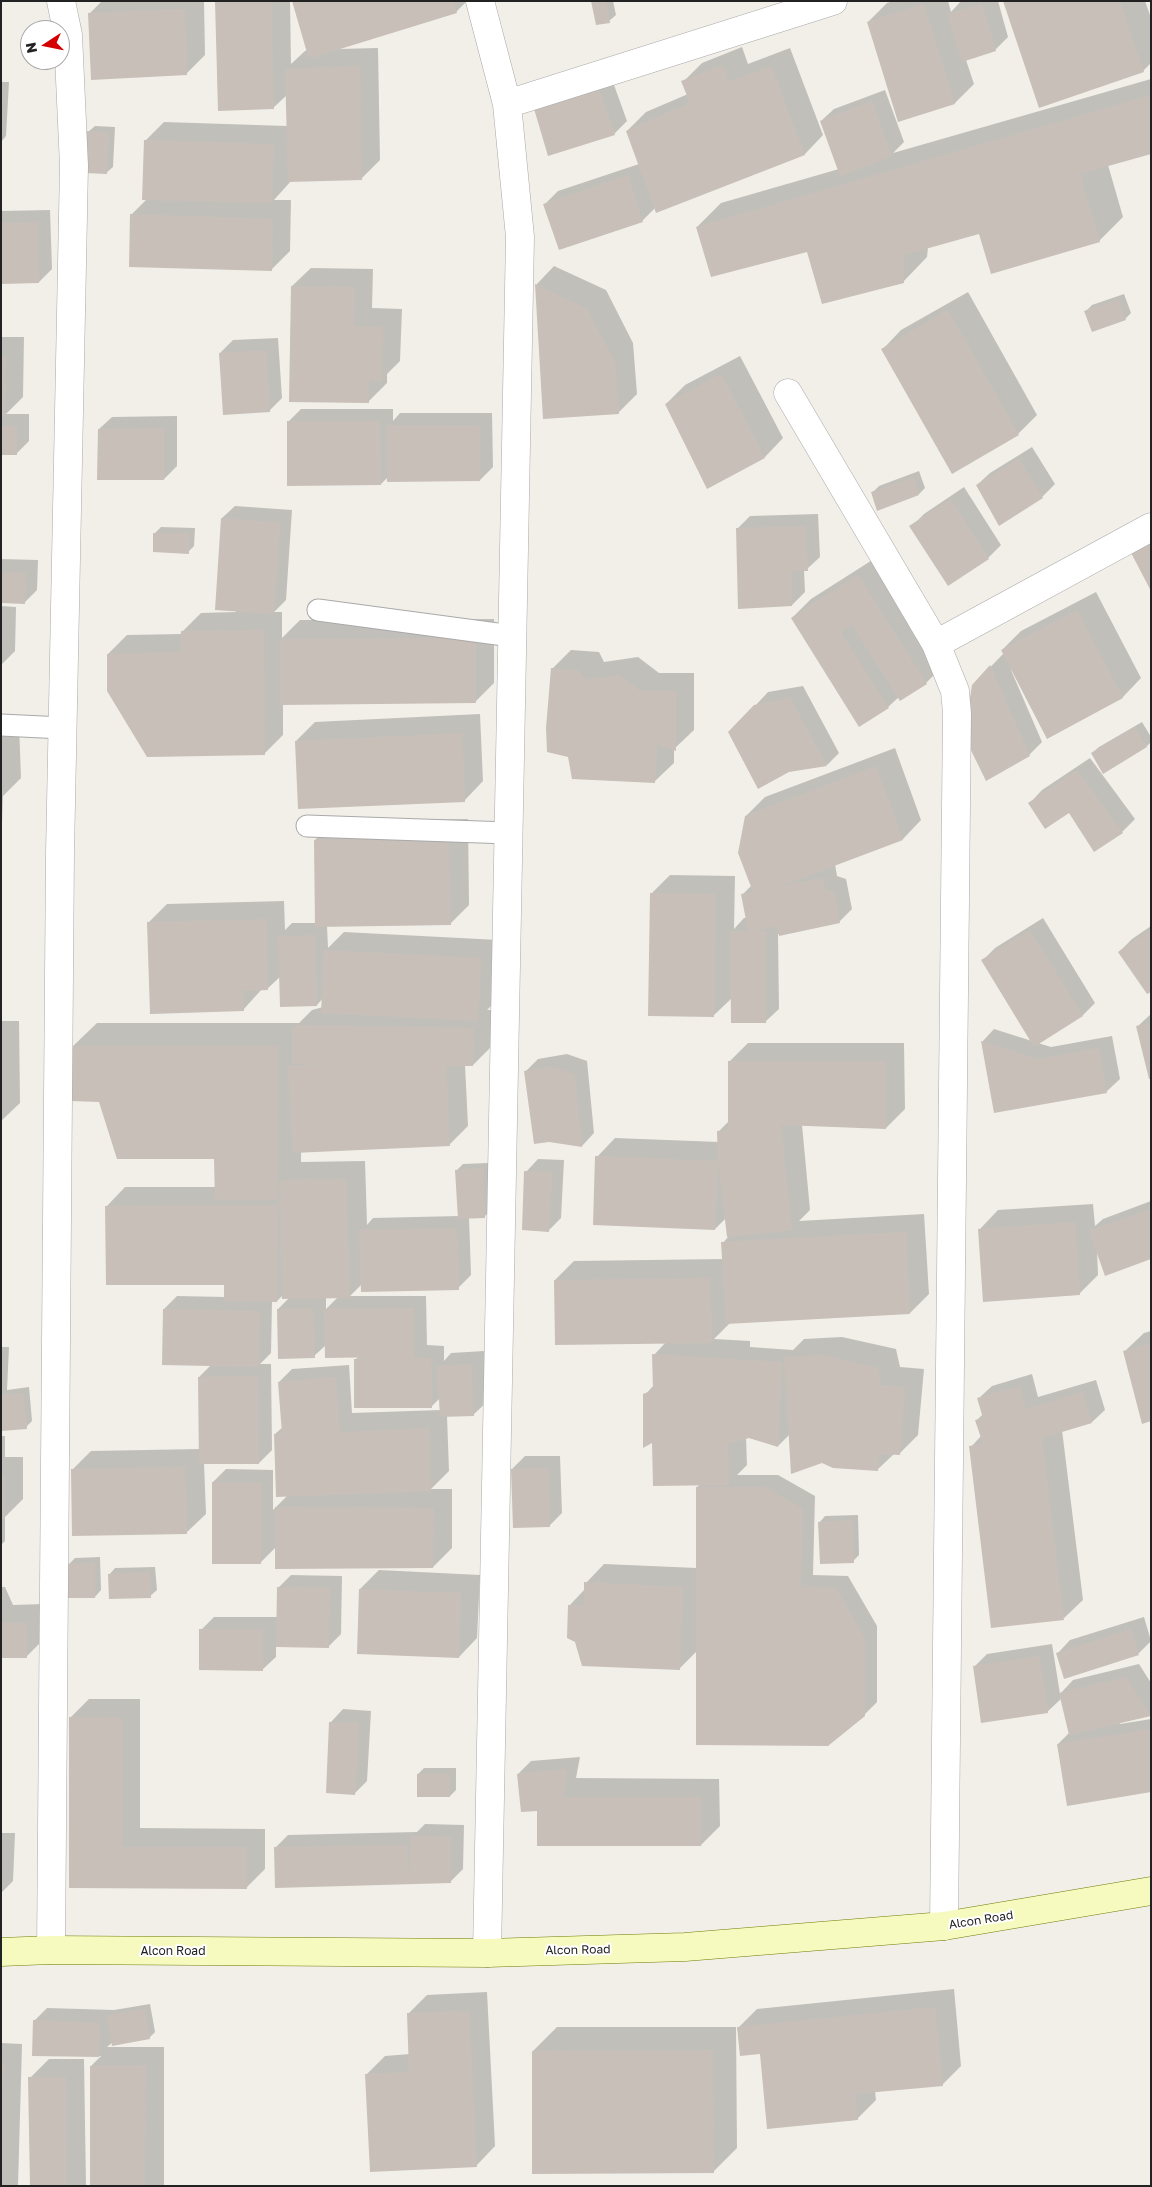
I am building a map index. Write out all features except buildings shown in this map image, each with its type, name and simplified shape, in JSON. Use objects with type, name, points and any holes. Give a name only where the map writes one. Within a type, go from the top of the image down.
[{"type":"main road","name":"Alcon Road","points":[[1,1952],[51,1950],[488,1952],[685,1947],[944,1926],[1151,1892]]},
{"type":"street","points":[[51,1950],[62,728],[74,166],[68,35],[61,1]]},
{"type":"street","points":[[480,1],[507,104],[520,237],[488,1952]]},
{"type":"street","points":[[507,104],[833,1]]},
{"type":"street","points":[[788,393],[936,644],[955,691],[958,758],[944,1926]]},
{"type":"street","points":[[936,644],[1151,527]]},
{"type":"lane","points":[[318,610],[512,636]]},
{"type":"lane","points":[[1,725],[62,728]]},
{"type":"lane","points":[[307,826],[509,833]]}]
